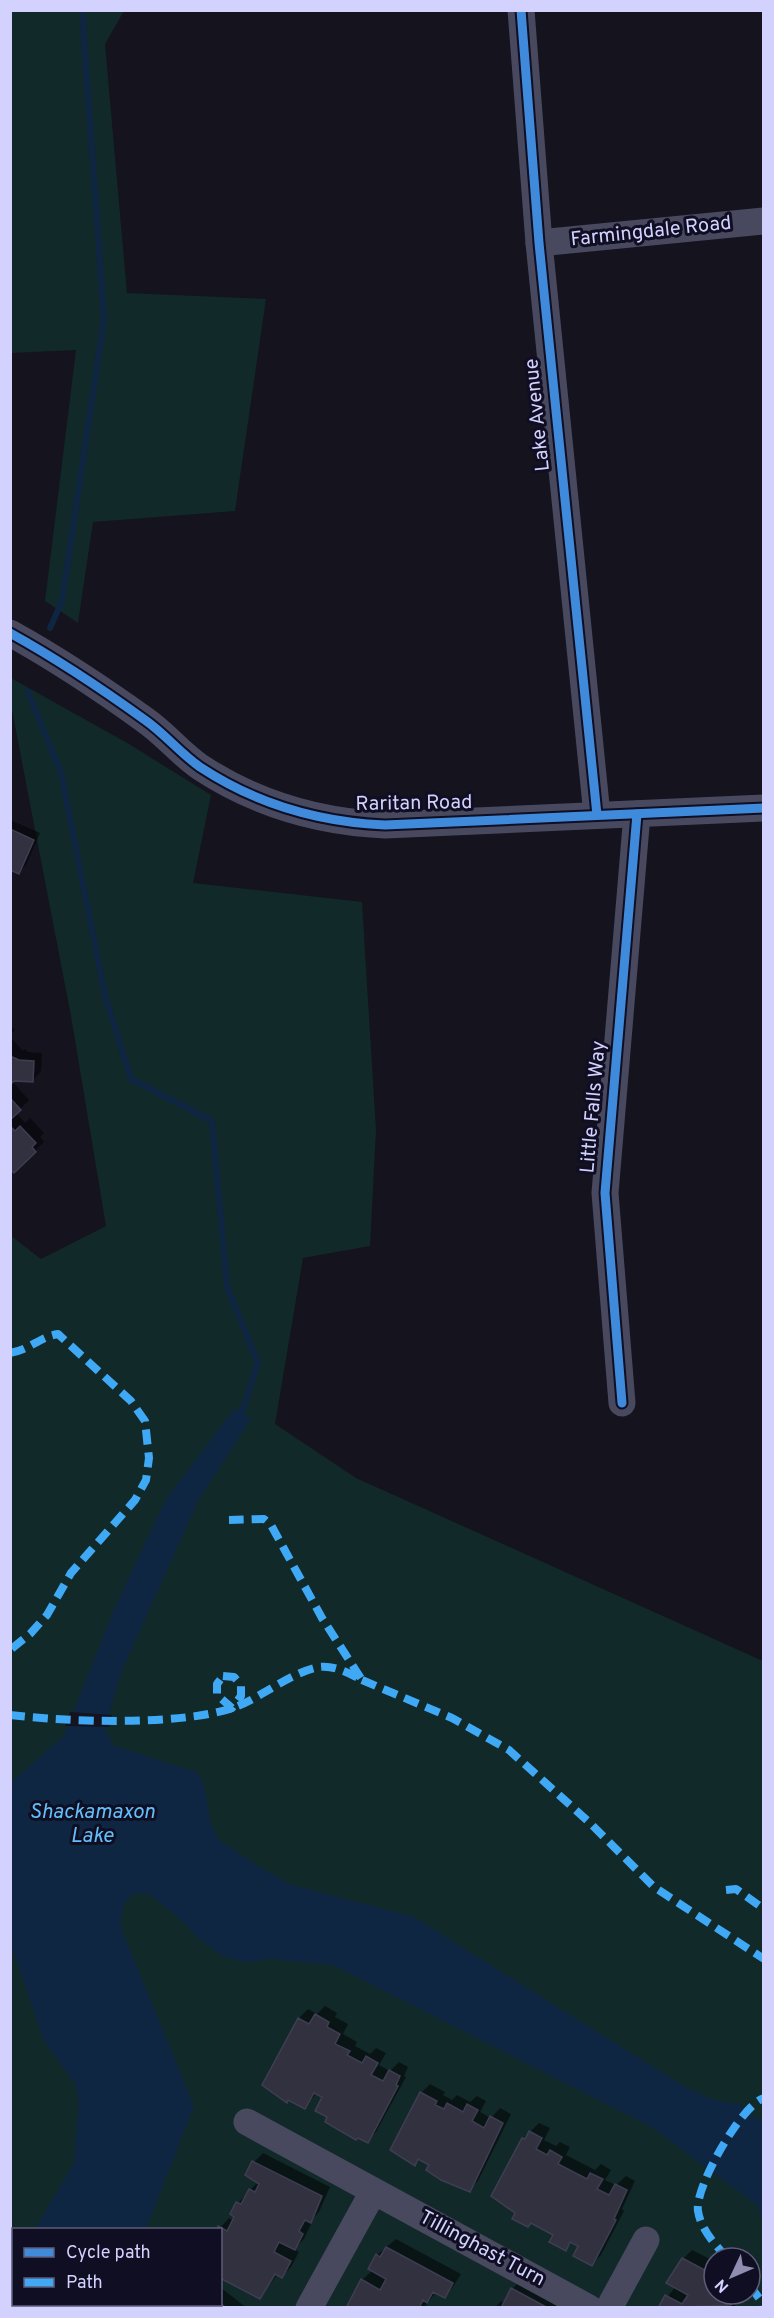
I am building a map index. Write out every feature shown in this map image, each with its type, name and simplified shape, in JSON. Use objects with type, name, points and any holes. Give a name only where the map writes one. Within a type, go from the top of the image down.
[{"type":"street","name":"Lake Avenue","points":[[521,10],[539,243],[597,815]]},
{"type":"street","name":"Farmingdale Road","points":[[539,243],[764,221]]},
{"type":"street","name":"Raritan Road","points":[[10,633],[147,722],[200,767],[261,800],[294,812],[327,820],[385,825],[764,808]]},
{"type":"street","name":"Little Falls Way","points":[[622,1402],[605,1193],[637,814]]},
{"type":"street","name":"Tillinghast Turn","points":[[247,2122],[590,2307]]},
{"type":"street","points":[[309,2307],[373,2192]]},
{"type":"street","points":[[609,2307],[646,2240]]},
{"type":"green space","points":[[10,11],[124,11],[105,44],[127,293],[266,299],[235,511],[93,522],[78,623],[45,601],[76,350],[11,353]]},
{"type":"green space","points":[[11,678],[129,744],[211,795],[193,883],[362,902],[376,1130],[370,1246],[303,1258],[275,1424],[356,1478],[763,1661],[763,2307],[11,2307],[10,1235],[41,1259],[106,1226],[71,1016],[11,705]]},
{"type":"water","name":"Shackamaxon Lake","points":[[235,1408],[251,1419],[199,1499],[122,1670],[105,1729],[113,1745],[198,1773],[204,1784],[211,1825],[219,1840],[263,1869],[292,1885],[414,1917],[687,2088],[714,2100],[739,2104],[763,2123],[763,2219],[757,2205],[650,2126],[333,1965],[271,1959],[245,1962],[222,1956],[150,1895],[135,1893],[127,1900],[123,1908],[121,1928],[194,2106],[146,2228],[36,2228],[74,2163],[79,2103],[76,2085],[44,2041],[11,1944],[11,1782],[64,1736],[114,1609],[166,1499]]},
{"type":"water","points":[[12,2266],[12,2306],[116,2306],[11,2307]]},
{"type":"pier","points":[[70,1712],[112,1715],[109,1727],[65,1726]]},
{"type":"building","points":[[10,829],[34,840],[19,874],[10,870]]},
{"type":"building","points":[[10,1056],[19,1060],[34,1061],[33,1082],[14,1081],[10,1085]]},
{"type":"building","points":[[10,1098],[21,1110],[10,1120]]},
{"type":"building","points":[[10,1126],[15,1131],[20,1126],[36,1143],[32,1147],[36,1152],[14,1173],[10,1169]]},
{"type":"building","points":[[315,2014],[329,2022],[327,2027],[340,2034],[335,2044],[350,2051],[347,2055],[362,2063],[366,2056],[378,2063],[371,2075],[383,2081],[389,2070],[400,2076],[396,2085],[398,2086],[368,2143],[358,2138],[356,2140],[325,2122],[327,2117],[315,2111],[322,2097],[314,2093],[305,2109],[288,2100],[287,2103],[262,2085],[298,2018],[309,2024]]},
{"type":"building","points":[[420,2092],[437,2101],[435,2105],[444,2109],[447,2103],[463,2112],[467,2104],[478,2110],[472,2121],[484,2128],[490,2116],[503,2123],[470,2192],[441,2180],[426,2170],[429,2165],[418,2159],[415,2166],[390,2150]]},
{"type":"building","points":[[529,2131],[542,2138],[536,2149],[547,2155],[550,2150],[562,2157],[558,2164],[587,2179],[590,2173],[603,2179],[597,2189],[609,2195],[615,2184],[627,2190],[614,2219],[616,2220],[592,2266],[573,2256],[578,2246],[570,2242],[566,2251],[549,2242],[553,2235],[531,2223],[528,2227],[512,2219],[515,2213],[491,2196],[522,2138],[525,2139]]},
{"type":"building","points":[[252,2161],[322,2196],[311,2223],[305,2220],[299,2231],[303,2234],[295,2250],[279,2242],[274,2252],[291,2261],[282,2278],[275,2274],[260,2299],[222,2279],[222,2228],[227,2231],[234,2217],[230,2214],[236,2202],[241,2204],[249,2189],[255,2192],[259,2184],[245,2175]]},
{"type":"building","points":[[386,2247],[453,2283],[445,2298],[433,2292],[427,2303],[423,2300],[419,2308],[346,2308],[361,2279],[380,2290],[386,2279],[368,2269],[376,2254],[380,2257]]},
{"type":"building","points":[[682,2258],[702,2269],[702,2306],[707,2306],[658,2308],[665,2295],[682,2304],[688,2295],[666,2283]]},
{"type":"building","points":[[511,2288],[548,2308],[501,2308]]},
{"type":"building","points":[[222,2305],[226,2308],[160,2308],[161,2306]]},
{"type":"waterway","points":[[50,628],[62,601],[104,319],[82,10]]},
{"type":"waterway","points":[[28,692],[61,773],[105,996],[131,1079],[212,1121],[227,1287],[258,1363],[242,1412]]},
{"type":"marked path","points":[[10,1353],[58,1334],[131,1401],[145,1421],[149,1458],[146,1480],[135,1500],[71,1573],[47,1615],[30,1634],[10,1650]]},
{"type":"marked path","points":[[10,1715],[92,1721],[183,1718],[233,1708],[297,1674],[319,1667],[336,1668],[362,1680],[322,1618],[271,1525],[264,1519],[229,1520]]},
{"type":"marked path","points":[[223,1676],[234,1677],[241,1685],[241,1696],[232,1708],[217,1695],[217,1684],[223,1676]]},
{"type":"marked path","points":[[362,1680],[452,1718],[509,1750],[589,1822],[654,1887],[764,1959]]},
{"type":"marked path","points":[[726,1890],[736,1889],[764,1909]]},
{"type":"marked path","points":[[717,2246],[702,2224],[698,2211],[704,2184],[732,2130],[744,2115],[764,2098]]},
{"type":"cycle path","points":[[521,10],[539,243],[597,815]]},
{"type":"cycle path","points":[[10,633],[112,697],[152,725],[193,762],[221,780],[266,801],[312,815],[385,825],[764,808]]},
{"type":"cycle path","points":[[622,1403],[605,1193],[637,814]]}]
